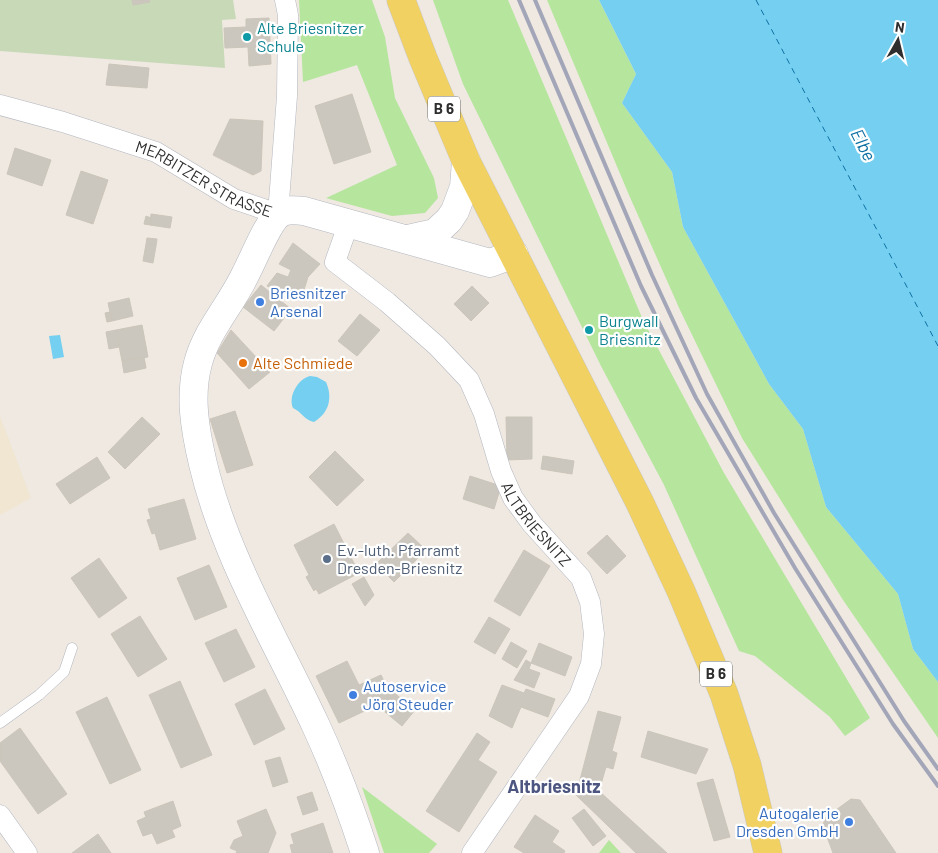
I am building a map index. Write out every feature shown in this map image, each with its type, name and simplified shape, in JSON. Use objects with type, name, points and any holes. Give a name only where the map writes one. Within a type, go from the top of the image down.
[{"type":"main road","name":"B 6","points":[[401,0],[466,161],[640,502],[681,591],[724,694],[747,765],[768,853]]},
{"type":"street","points":[[285,0],[288,15],[287,96],[278,214],[266,233],[243,280],[212,328],[204,345],[194,387],[196,435],[213,501],[227,541],[318,729],[352,813],[365,853]]},
{"type":"street","name":"MERBITZER STRASSE","points":[[0,105],[63,122],[156,152],[234,199],[278,214],[287,211],[304,210],[490,263],[514,254]]},
{"type":"street","name":"MERBITZER STRASSE","points":[[408,239],[435,233],[449,220],[455,211],[464,187],[466,161]]},
{"type":"street","name":"ALTBRIESNITZ","points":[[349,222],[335,262],[387,302],[423,333],[469,380],[484,414],[501,471],[513,498],[532,524],[582,578],[590,602],[594,634],[591,664],[579,696],[472,853]]},
{"type":"street","points":[[0,816],[27,853]]},
{"type":"lane","points":[[0,723],[39,695],[64,672],[72,648]]},
{"type":"shaded area","points":[[0,416],[31,498],[0,515]]},
{"type":"green space","points":[[0,0],[233,0],[236,19],[222,20],[225,68],[0,51]]},
{"type":"green space","points":[[299,0],[372,0],[385,37],[395,98],[434,178],[438,198],[425,213],[392,216],[326,198],[397,165],[357,65],[303,82]]},
{"type":"green space","points":[[433,0],[508,0],[643,320],[724,473],[870,718],[845,736],[830,717],[765,664],[755,656],[739,651],[664,485],[601,366],[463,84]]},
{"type":"green space","points":[[547,0],[599,0],[636,74],[622,103],[672,172],[683,227],[769,384],[803,429],[826,507],[898,594],[913,649],[938,682],[938,738],[843,600],[742,438],[680,310],[629,195]]},
{"type":"green space","points":[[362,787],[437,844],[429,853],[384,853]]},
{"type":"green space","points":[[609,840],[621,853],[599,853]]},
{"type":"water","name":"Elbe","points":[[599,0],[938,0],[938,682],[913,649],[898,594],[826,507],[803,429],[769,384],[683,227],[672,172],[622,103],[636,74]]},
{"type":"water","points":[[60,335],[64,357],[53,359],[49,336]]},
{"type":"water","points":[[310,376],[317,377],[326,382],[329,394],[326,410],[314,422],[308,420],[293,408],[292,403],[293,393],[298,384]]},
{"type":"building","points":[[132,0],[149,0],[150,2],[133,5]]},
{"type":"building","name":"Alte Briesnitzer Schule","points":[[269,18],[271,64],[249,66],[248,47],[225,48],[224,28],[246,27],[246,19]]},
{"type":"building","points":[[109,64],[149,68],[147,88],[106,85]]},
{"type":"building","points":[[352,94],[371,152],[334,164],[315,106]]},
{"type":"building","points":[[230,119],[263,121],[261,171],[253,175],[213,155]]},
{"type":"building","points":[[15,148],[51,160],[42,186],[7,174]]},
{"type":"building","points":[[81,171],[108,180],[93,224],[66,215]]},
{"type":"building","points":[[151,214],[172,217],[170,228],[150,225]]},
{"type":"building","points":[[146,216],[151,218],[150,225],[144,224]]},
{"type":"building","points":[[147,238],[157,239],[156,246],[146,244]]},
{"type":"building","points":[[293,243],[320,264],[308,277],[301,299],[267,286],[277,273],[288,277],[291,270],[279,264]]},
{"type":"building","points":[[146,244],[156,246],[153,263],[143,261]]},
{"type":"building","points":[[261,285],[291,309],[274,331],[243,307]]},
{"type":"building","points":[[472,286],[489,303],[471,321],[454,304]]},
{"type":"building","points":[[129,298],[133,316],[112,321],[108,303]]},
{"type":"building","points":[[110,312],[112,321],[107,322],[105,313]]},
{"type":"building","points":[[360,314],[380,330],[357,356],[338,341]]},
{"type":"building","points":[[142,325],[148,357],[122,361],[116,330]]},
{"type":"building","points":[[116,330],[119,347],[109,349],[106,332]]},
{"type":"building","name":"Alte Schmiede","points":[[231,330],[270,372],[249,389],[217,353]]},
{"type":"building","points":[[144,357],[146,368],[124,373],[122,361]]},
{"type":"building","points":[[235,411],[253,465],[227,473],[210,419]]},
{"type":"building","points":[[142,417],[160,434],[125,469],[108,452]]},
{"type":"building","points":[[506,417],[532,417],[532,459],[507,460]]},
{"type":"building","points":[[335,451],[364,480],[337,506],[309,477]]},
{"type":"building","points":[[543,456],[574,461],[572,474],[541,469]]},
{"type":"building","points":[[97,457],[110,478],[70,504],[56,484]]},
{"type":"building","points":[[470,476],[501,486],[494,509],[463,499]]},
{"type":"building","points":[[184,499],[196,539],[160,550],[155,533],[152,534],[147,520],[151,519],[148,509]]},
{"type":"building","name":"Ev.-luth. Pfarramt Dresden-Briesnitz","points":[[334,524],[359,573],[319,594],[316,589],[314,591],[306,577],[309,575],[294,545]]},
{"type":"building","points":[[408,533],[426,550],[394,582],[376,564]]},
{"type":"building","points":[[607,535],[626,556],[607,574],[587,553]]},
{"type":"building","points":[[524,550],[550,566],[520,616],[494,601]]},
{"type":"building","points":[[99,558],[127,598],[99,618],[71,578]]},
{"type":"building","points":[[209,565],[227,607],[195,620],[177,578]]},
{"type":"building","points":[[364,577],[374,595],[365,606],[352,584]]},
{"type":"building","points":[[140,616],[167,659],[138,677],[111,634]]},
{"type":"building","points":[[489,617],[510,629],[495,654],[474,642]]},
{"type":"building","points":[[236,629],[255,667],[224,682],[205,643]]},
{"type":"building","points":[[511,642],[527,651],[517,668],[502,659]]},
{"type":"building","points":[[539,643],[572,657],[565,676],[531,663]]},
{"type":"building","points":[[526,660],[531,663],[529,669],[540,673],[534,688],[514,680]]},
{"type":"building","name":"Autoservice Jörg Steuder","points":[[347,661],[359,685],[381,675],[387,687],[374,703],[370,705],[371,708],[339,723],[316,676]]},
{"type":"building","points":[[180,681],[212,755],[181,768],[149,695]]},
{"type":"building","points":[[502,685],[524,693],[526,689],[555,699],[548,717],[521,707],[512,728],[489,716]]},
{"type":"building","points":[[387,687],[415,710],[402,726],[374,703]]},
{"type":"building","points":[[265,689],[285,729],[254,745],[235,704]]},
{"type":"building","points":[[107,697],[141,770],[110,784],[76,712]]},
{"type":"building","points":[[598,711],[621,717],[612,751],[617,753],[613,769],[606,767],[599,791],[667,853],[636,853],[576,795]]},
{"type":"building","points":[[20,728],[67,794],[38,814],[0,761],[0,743]]},
{"type":"building","points":[[648,731],[708,749],[696,774],[641,757]]},
{"type":"building","points":[[477,733],[490,742],[478,760],[497,772],[459,832],[426,811]]},
{"type":"building","points":[[280,757],[288,782],[273,787],[265,761]]},
{"type":"building","points":[[713,779],[730,837],[714,841],[697,783]]},
{"type":"building","points":[[312,792],[318,810],[303,815],[297,797]]},
{"type":"building","name":"Autogalerie Dresden GmbH","points":[[851,799],[860,800],[896,853],[833,853],[823,826],[825,818]]},
{"type":"building","points":[[173,801],[181,826],[172,830],[175,837],[157,844],[152,833],[143,836],[137,821],[146,817],[144,812]]},
{"type":"building","points":[[266,809],[276,833],[268,853],[236,853],[237,851],[230,848],[234,840],[243,836],[237,821]]},
{"type":"building","points":[[584,809],[606,836],[593,846],[572,818]]},
{"type":"building","points":[[535,815],[559,831],[552,842],[565,851],[564,853],[524,853],[514,847]]},
{"type":"building","points":[[323,823],[333,853],[292,853],[290,845],[294,844],[291,834]]},
{"type":"building","points":[[98,834],[111,853],[72,853]]},
{"type":"ferry route","points":[[756,0],[938,346]]},
{"type":"railway","points":[[519,0],[641,286],[696,398],[795,568],[893,724],[938,786]]},
{"type":"railway","points":[[535,0],[652,275],[707,394],[774,513],[904,721],[938,769]]},
{"type":"place","name":"Alte Briesnitzer Schule","points":[[247,37]]},
{"type":"place","name":"Briesnitzer Arsenal","points":[[260,302]]},
{"type":"place","name":"Burgwall Briesnitz","points":[[589,330]]},
{"type":"place","name":"Alte Schmiede","points":[[243,363]]},
{"type":"place","name":"Ev.-luth. Pfarramt Dresden-Briesnitz","points":[[327,559]]},
{"type":"place","name":"Autoservice Jörg Steuder","points":[[353,695]]},
{"type":"place","name":"Autogalerie Dresden GmbH","points":[[849,822]]},
{"type":"district","name":"Altbriesnitz","points":[[554,787]]}]
